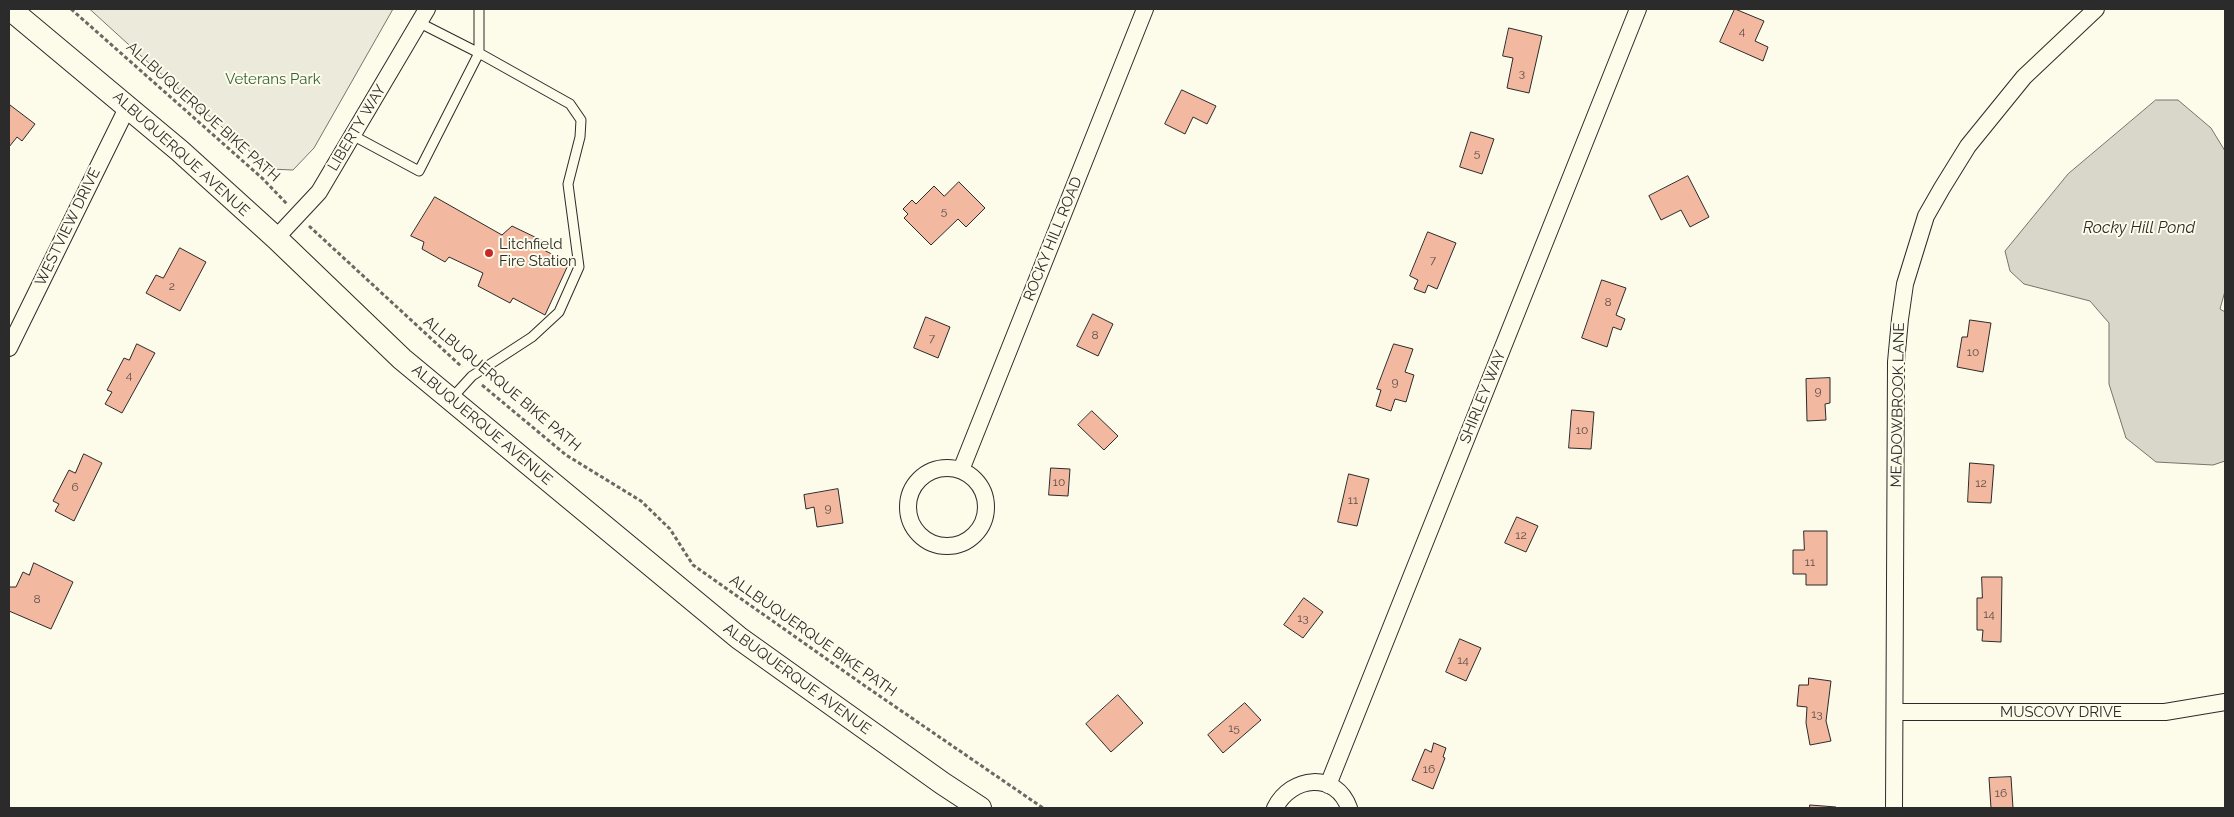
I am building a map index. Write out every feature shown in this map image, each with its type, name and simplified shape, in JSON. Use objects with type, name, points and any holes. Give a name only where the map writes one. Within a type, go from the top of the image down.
[{"type":"street","name":"ALBUQUERQUE AVENUE","points":[[10,9],[128,106],[276,238],[402,359],[739,638],[980,808]]},
{"type":"street","name":"ROCKY HILL ROAD","points":[[961,470],[1145,9]]},
{"type":"street","name":"SHIRLEY WAY","points":[[1328,785],[1638,9]]},
{"type":"street","name":"MEADOWBROOK LANE","points":[[1894,808],[1896,362],[1905,284],[1926,216],[1968,146],[2024,77],[2096,9]]},
{"type":"street","name":"LIBERTY WAY","points":[[276,238],[319,192],[423,16]]},
{"type":"street","name":"WESTVIEW DRIVE","points":[[9,348],[128,106]]},
{"type":"street","points":[[948,468],[961,470],[972,477],[981,487],[986,499],[986,512],[983,524],[975,535],[965,543],[952,547],[939,546],[927,542],[917,533],[909,516],[909,496],[914,484],[924,475],[936,470],[948,468]]},
{"type":"street","name":"MUSCOVY DRIVE","points":[[1895,712],[2165,712],[2225,702]]},
{"type":"street","points":[[1275,808],[1281,796],[1291,788],[1303,783],[1315,782],[1328,785],[1338,792],[1349,808]]},
{"type":"lane","points":[[352,135],[419,171],[479,53],[479,9]]},
{"type":"lane","points":[[423,16],[479,53],[570,104],[581,120],[580,137],[568,184],[579,268],[559,312],[532,337],[472,376],[451,400]]},
{"type":"path","name":"ALLBUQUERQUE BIKE PATH","points":[[71,9],[262,178],[298,216],[472,376],[566,455],[641,501],[670,529],[693,565],[1043,808]]},
{"type":"green space","name":"Veterans Park","points":[[90,9],[393,9],[314,148],[293,170],[270,169]]},
{"type":"water","name":"Rocky Hill Pond","points":[[2156,100],[2178,100],[2211,128],[2225,151],[2225,291],[2220,309],[2225,312],[2225,461],[2213,465],[2156,462],[2126,438],[2109,384],[2109,323],[2090,301],[2024,284],[2010,271],[2005,251],[2068,174]]},
{"type":"building","points":[[1735,9],[1764,21],[1755,41],[1768,47],[1763,61],[1720,42]]},
{"type":"building","points":[[1509,28],[1542,36],[1529,93],[1507,88],[1513,58],[1503,56]]},
{"type":"building","points":[[1182,90],[1216,106],[1207,124],[1193,117],[1185,134],[1165,124]]},
{"type":"building","points":[[10,105],[35,124],[22,141],[17,137],[9,147]]},
{"type":"building","points":[[1471,132],[1494,139],[1482,174],[1460,167]]},
{"type":"building","points":[[1688,176],[1709,217],[1690,227],[1681,210],[1661,220],[1649,196]]},
{"type":"building","points":[[959,182],[985,208],[966,227],[958,219],[931,245],[904,218],[908,214],[903,209],[912,200],[916,204],[934,186],[944,196]]},
{"type":"building","name":"Litchfield Fire Station","points":[[435,197],[502,235],[512,226],[543,241],[540,248],[569,263],[545,315],[513,298],[510,303],[478,286],[483,273],[449,257],[445,262],[422,249],[424,242],[411,236]]},
{"type":"building","points":[[1428,232],[1456,243],[1437,289],[1428,285],[1425,293],[1414,289],[1418,280],[1410,276]]},
{"type":"building","points":[[180,248],[206,262],[180,311],[146,293],[156,275],[163,278]]},
{"type":"building","points":[[1602,280],[1626,288],[1616,315],[1625,319],[1621,330],[1613,327],[1607,347],[1582,338]]},
{"type":"building","points":[[1093,314],[1113,324],[1098,356],[1077,346]]},
{"type":"building","points":[[926,317],[950,327],[938,358],[914,348]]},
{"type":"building","points":[[1970,320],[1991,323],[1983,372],[1957,367],[1962,337],[1967,337]]},
{"type":"building","points":[[137,344],[155,353],[122,413],[105,404],[112,392],[107,390],[124,358],[129,360]]},
{"type":"building","points":[[1394,344],[1413,349],[1405,372],[1414,375],[1406,402],[1395,399],[1391,411],[1376,406],[1381,390],[1377,389]]},
{"type":"building","points":[[1830,378],[1830,403],[1825,404],[1826,420],[1807,421],[1806,379]]},
{"type":"building","points":[[1572,410],[1594,412],[1591,449],[1569,448]]},
{"type":"building","points":[[1092,411],[1118,436],[1104,450],[1078,425]]},
{"type":"building","points":[[84,454],[102,463],[74,521],[55,511],[59,504],[53,501],[69,470],[75,473]]},
{"type":"building","points":[[1970,463],[1994,465],[1991,503],[1968,502]]},
{"type":"building","points":[[1051,468],[1070,469],[1068,496],[1049,495]]},
{"type":"building","points":[[1349,474],[1369,479],[1357,526],[1338,522]]},
{"type":"building","points":[[838,489],[843,523],[817,527],[814,507],[806,509],[804,495]]},
{"type":"building","points":[[1517,517],[1538,526],[1526,552],[1505,543]]},
{"type":"building","points":[[1804,531],[1827,531],[1827,585],[1806,585],[1806,574],[1793,574],[1793,550],[1804,550]]},
{"type":"building","points":[[34,563],[73,582],[51,629],[9,611],[9,587],[16,587],[23,572],[29,575]]},
{"type":"building","points":[[1982,577],[2002,577],[2001,642],[1982,641],[1983,630],[1977,630],[1977,598],[1982,598]]},
{"type":"building","points":[[1304,598],[1323,612],[1303,638],[1284,625]]},
{"type":"building","points":[[1460,639],[1481,648],[1466,681],[1446,672]]},
{"type":"building","points":[[1809,678],[1831,681],[1826,721],[1831,741],[1810,745],[1806,723],[1807,707],[1797,706],[1799,685],[1808,685]]},
{"type":"building","points":[[1118,695],[1143,723],[1111,752],[1086,724]]},
{"type":"building","points":[[1245,703],[1261,720],[1223,753],[1208,735]]},
{"type":"building","points":[[1434,743],[1446,748],[1443,757],[1445,758],[1433,789],[1412,780],[1425,749],[1431,752]]},
{"type":"building","points":[[2011,777],[2013,808],[1991,808],[1989,778]]},
{"type":"building","points":[[1810,805],[1836,807],[1810,808]]},
{"type":"place","name":"Litchfield Fire Station","points":[[489,253]]}]
